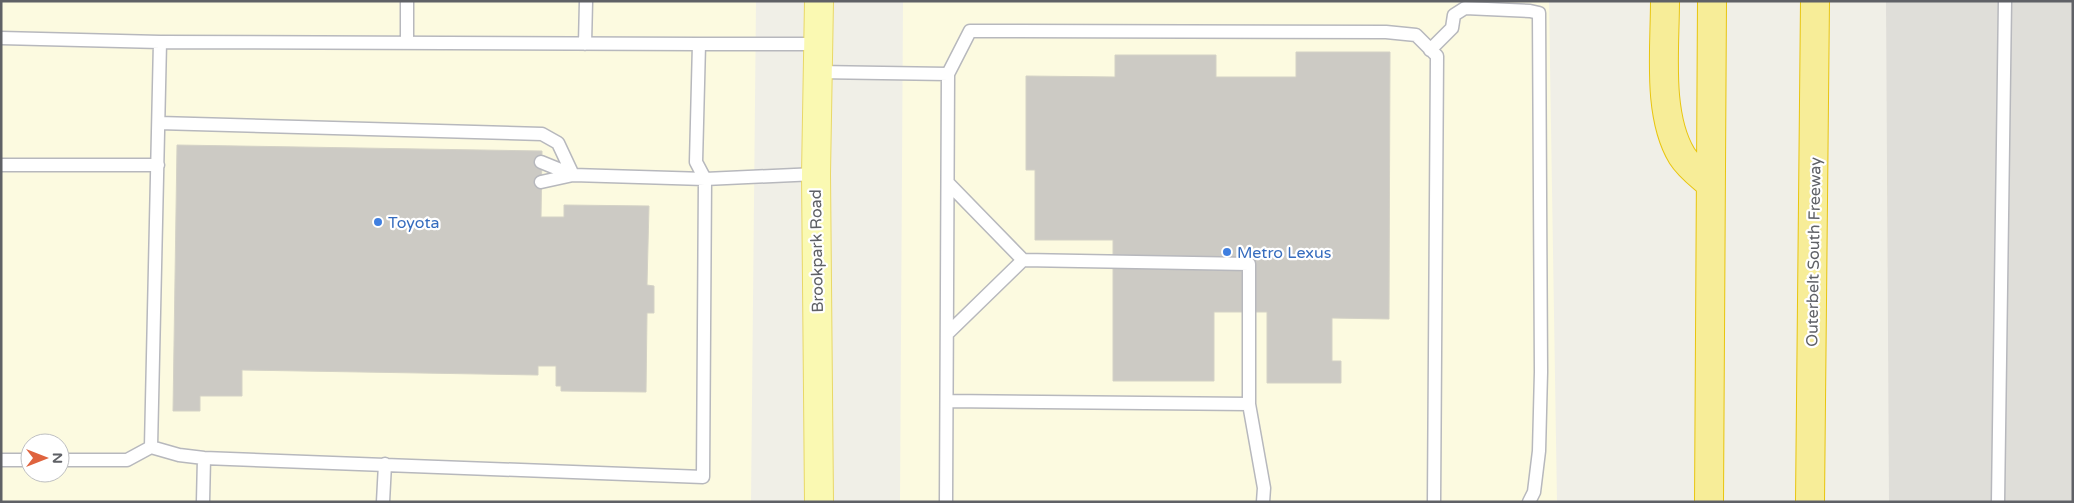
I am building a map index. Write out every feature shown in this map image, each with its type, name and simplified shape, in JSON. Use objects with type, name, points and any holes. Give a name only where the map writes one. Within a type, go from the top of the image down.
[{"type":"highway","points":[[1665,1],[1666,108],[1672,136],[1683,157],[1709,183]]},
{"type":"highway","points":[[1708,502],[1709,183],[1712,1]]},
{"type":"highway","name":"Outerbelt South Freeway","points":[[1810,502],[1815,1]]},
{"type":"main road","name":"Brookpark Road","points":[[819,1],[816,174],[819,502]]},
{"type":"lane","points":[[407,1],[407,43]]},
{"type":"lane","points":[[585,44],[586,1]]},
{"type":"lane","points":[[1998,502],[2005,1]]},
{"type":"lane","points":[[1430,50],[1452,28],[1454,15],[1465,8],[1539,13],[1541,392],[1539,451],[1534,492],[1529,502]]},
{"type":"lane","points":[[946,502],[948,74],[970,30],[1386,32],[1416,35],[1437,56],[1434,502]]},
{"type":"lane","points":[[1,38],[160,42],[818,44]]},
{"type":"lane","points":[[151,447],[160,42]]},
{"type":"lane","points":[[70,460],[128,460],[151,447],[179,455],[204,458],[703,477],[705,179],[696,162],[699,44]]},
{"type":"lane","points":[[817,72],[948,74]]},
{"type":"lane","points":[[159,123],[542,134],[558,143],[573,175]]},
{"type":"lane","points":[[542,162],[573,175]]},
{"type":"lane","points":[[1,165],[158,165]]},
{"type":"lane","points":[[542,182],[573,175],[705,179],[816,174]]},
{"type":"lane","points":[[948,183],[1023,260],[1249,264],[1249,404],[1264,488],[1263,502]]},
{"type":"lane","points":[[946,334],[1023,260]]},
{"type":"lane","points":[[946,401],[1249,404]]},
{"type":"lane","points":[[203,502],[204,458]]},
{"type":"lane","points":[[1,460],[20,460]]},
{"type":"lane","points":[[383,502],[385,464]]},
{"type":"shaded area","name":"Toyota","points":[[1,1],[756,1],[751,502],[1,502]]},
{"type":"shaded area","name":"Metro Lexus","points":[[903,1],[1549,1],[1557,502],[900,502]]},
{"type":"shaded area","points":[[1886,1],[2073,1],[2073,502],[1889,502]]},
{"type":"building","points":[[1296,52],[1390,52],[1389,319],[1332,318],[1332,361],[1341,361],[1341,383],[1267,383],[1267,312],[1214,312],[1214,381],[1113,381],[1113,240],[1035,240],[1035,170],[1026,170],[1026,76],[1115,77],[1115,55],[1216,55],[1216,77],[1296,77]]},
{"type":"building","points":[[177,145],[542,151],[541,217],[564,217],[564,205],[649,206],[647,285],[654,286],[654,313],[647,313],[646,392],[561,391],[561,386],[556,386],[556,366],[538,366],[538,375],[242,370],[242,396],[200,396],[200,411],[173,411]]},
{"type":"place","name":"Toyota","points":[[378,222]]},
{"type":"place","name":"Metro Lexus","points":[[1227,252]]}]
